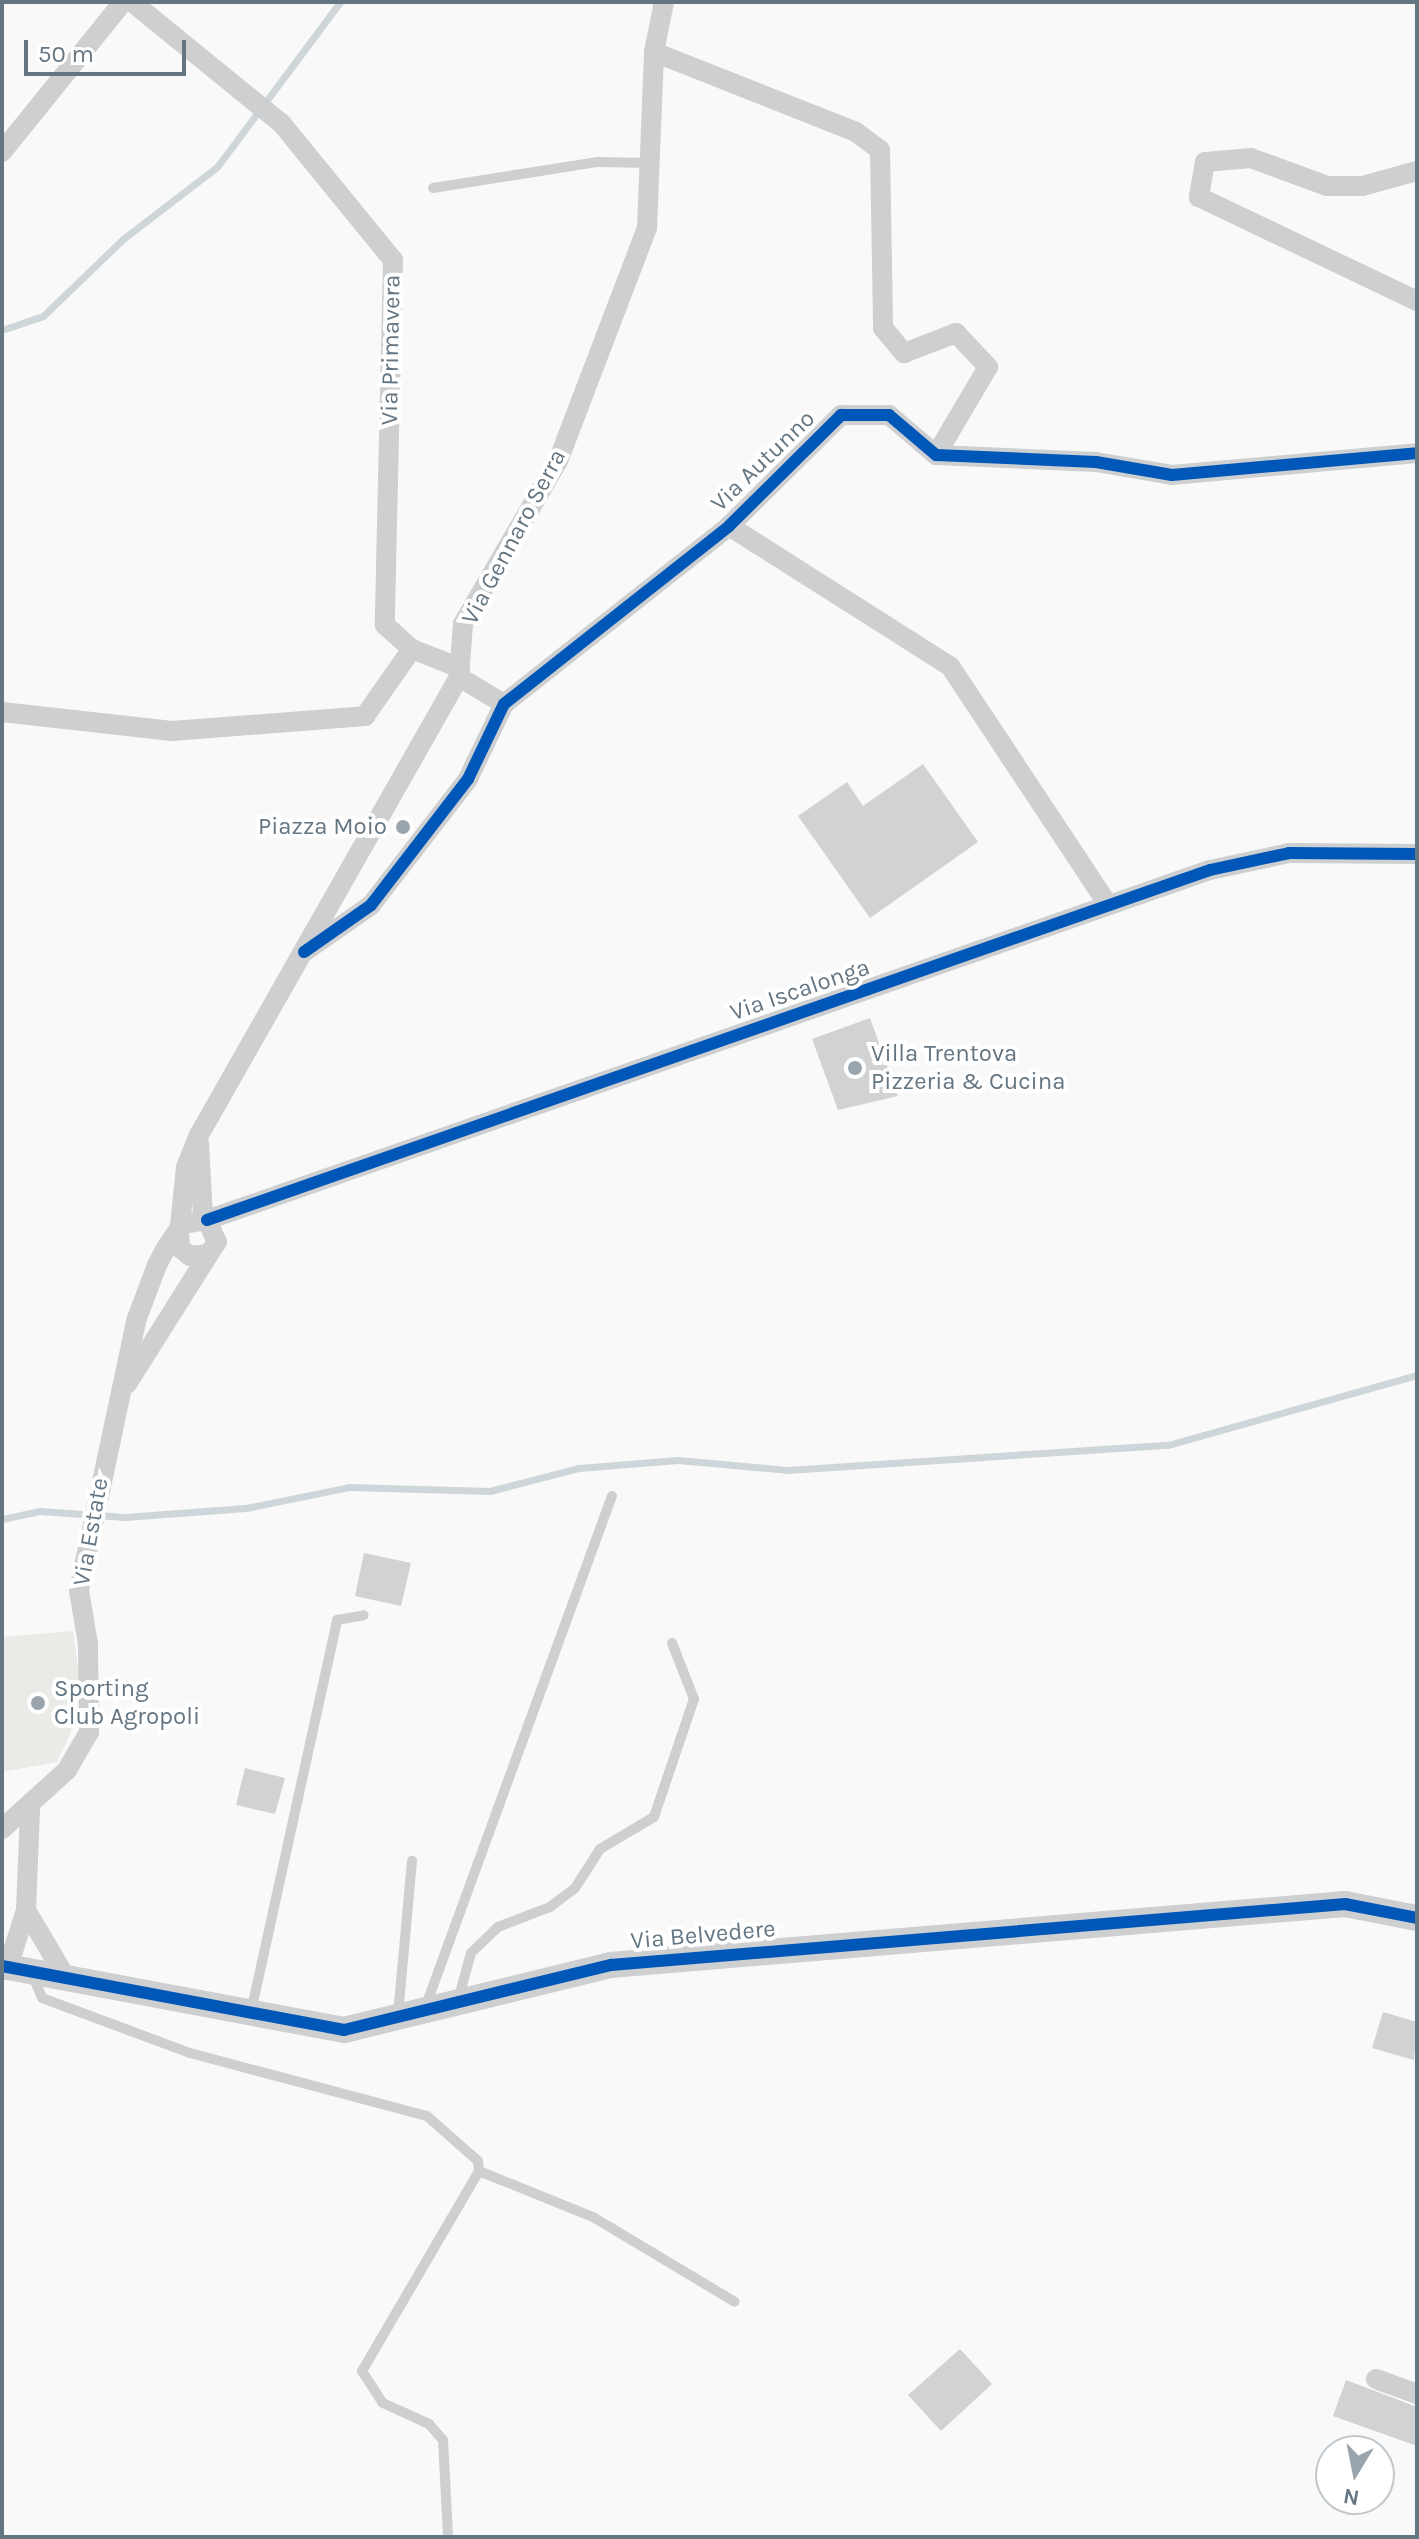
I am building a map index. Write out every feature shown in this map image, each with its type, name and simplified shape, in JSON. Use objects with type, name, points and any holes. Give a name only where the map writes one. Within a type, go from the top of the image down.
[{"type":"street","points":[[2,152],[123,2]]},
{"type":"street","name":"Via Primavera","points":[[132,2],[276,119],[393,260],[385,625],[412,649],[460,672]]},
{"type":"street","name":"Via Gennaro Serra","points":[[304,952],[460,672],[463,624],[558,461],[647,228],[654,52],[664,2]]},
{"type":"street","points":[[654,52],[856,132],[880,150],[883,328],[904,353],[956,333],[988,367],[936,455],[1096,462],[1172,475],[1417,453]]},
{"type":"street","points":[[1417,171],[1362,186],[1327,186],[1251,158],[1205,162],[1199,197],[1417,301]]},
{"type":"street","name":"Via Autunno","points":[[304,952],[371,905],[468,779],[504,704],[729,526],[841,415],[889,415],[936,455]]},
{"type":"street","points":[[729,526],[950,666],[962,696],[1108,905]]},
{"type":"street","points":[[2,712],[172,731],[365,716],[412,649]]},
{"type":"street","points":[[460,672],[504,704]]},
{"type":"street","name":"Via Iscalonga","points":[[180,1228],[1210,870],[1289,853],[1417,854]]},
{"type":"street","name":"Via Estate","points":[[2,1829],[30,1810],[67,1770],[89,1732],[88,1644],[79,1590],[136,1321],[180,1228],[186,1167],[199,1135],[244,1045],[304,952]]},
{"type":"street","name":"Via Estate","points":[[199,1135],[205,1219]]},
{"type":"street","name":"Via Iscalonga","points":[[213,1248],[254,1203]]},
{"type":"street","points":[[180,1228],[184,1253],[213,1248],[205,1219]]},
{"type":"street","name":"Via Estate","points":[[121,1394],[213,1248]]},
{"type":"street","points":[[2,1963],[13,1951],[26,1910],[30,1810]]},
{"type":"street","name":"Via Belvedere","points":[[2,1963],[66,1978],[344,2030],[626,1964],[1345,1904],[1417,1918]]},
{"type":"street","points":[[26,1910],[66,1978]]},
{"type":"street","points":[[1376,2379],[1417,2394]]},
{"type":"lane","points":[[433,188],[598,162],[650,163]]},
{"type":"lane","points":[[425,2010],[612,1496]]},
{"type":"lane","points":[[251,2012],[337,1620],[364,1615]]},
{"type":"lane","points":[[457,2002],[471,1953],[498,1927],[550,1907],[575,1888],[600,1849],[654,1817],[694,1699],[672,1643]]},
{"type":"lane","points":[[398,2017],[412,1861]]},
{"type":"lane","points":[[31,1971],[42,1998],[190,2053],[427,2116],[461,2141],[479,2171],[593,2217],[735,2302]]},
{"type":"lane","points":[[448,2537],[443,2440],[429,2424],[383,2403],[362,2371],[479,2171]]},
{"type":"shaded area","name":"Sporting Club Agropoli","points":[[73,1631],[79,1675],[71,1732],[57,1762],[2,1772],[2,1637]]},
{"type":"building","points":[[923,764],[978,842],[870,918],[798,816],[847,782],[863,806]]},
{"type":"building","name":"Villa Trentova Pizzeria & Cucina","points":[[870,1018],[898,1096],[838,1110],[812,1039]]},
{"type":"building","points":[[364,1553],[411,1563],[401,1606],[355,1596]]},
{"type":"building","points":[[245,1768],[285,1778],[275,1814],[236,1805]]},
{"type":"building","points":[[1383,2012],[1417,2022],[1414,2060],[1372,2048]]},
{"type":"building","points":[[960,2349],[992,2384],[941,2431],[908,2395]]},
{"type":"building","points":[[1346,2380],[1417,2407],[1417,2446],[1395,2438],[1395,2435],[1386,2435],[1333,2416]]},
{"type":"waterway","points":[[2,330],[43,316],[123,239],[217,167],[340,2]]},
{"type":"waterway","points":[[2,1519],[40,1511],[125,1517],[246,1508],[349,1487],[490,1491],[579,1468],[678,1460],[787,1470],[1168,1445],[1417,1375]]},
{"type":"cycle path","points":[[304,952],[371,905],[468,779],[504,704],[729,526],[841,415],[889,415],[936,455],[1096,462],[1172,475],[1417,453]]},
{"type":"cycle path","points":[[207,1220],[1210,870],[1289,853],[1417,854]]},
{"type":"cycle path","points":[[2,1966],[344,2030],[611,1965],[1345,1904],[1417,1918]]},
{"type":"place","name":"Piazza Moio","points":[[403,827]]},
{"type":"place","name":"Villa Trentova Pizzeria & Cucina","points":[[855,1068]]},
{"type":"place","name":"Sporting Club Agropoli","points":[[38,1703]]}]
